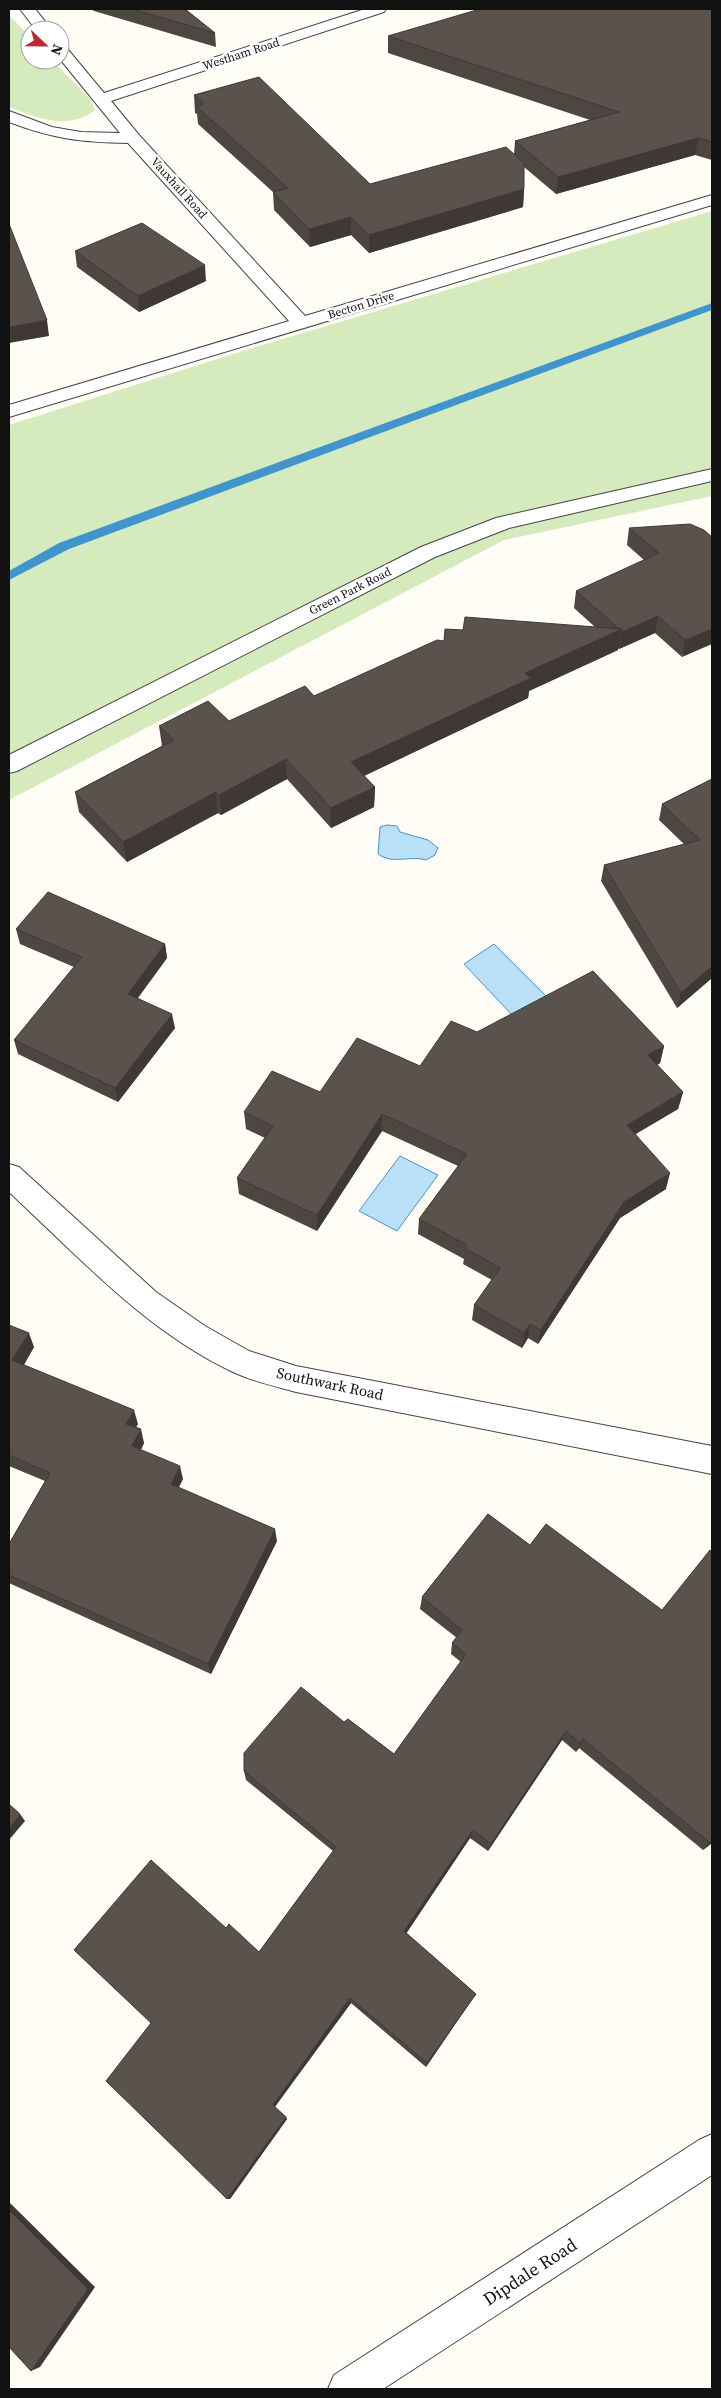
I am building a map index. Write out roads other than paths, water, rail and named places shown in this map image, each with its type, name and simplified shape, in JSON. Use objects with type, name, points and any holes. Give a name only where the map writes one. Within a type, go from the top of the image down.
[{"type":"street","points":[[27,9],[36,20]]},
{"type":"street","name":"Westham Road","points":[[102,99],[379,9]]},
{"type":"street","name":"Vauxhall Road","points":[[70,61],[134,138],[302,323]]},
{"type":"street","points":[[9,116],[48,131],[81,137],[134,138]]},
{"type":"street","name":"Becton Drive","points":[[9,411],[712,200]]},
{"type":"street","name":"Green Park Road","points":[[9,765],[428,552],[503,523],[712,475]]},
{"type":"street","name":"Southwark Road","points":[[9,1175],[146,1301],[195,1335],[241,1362],[296,1379],[712,1460]]},
{"type":"street","name":"Dipdale Road","points":[[348,2389],[712,2153]]},
{"type":"water","points":[[387,825],[397,826],[400,832],[428,840],[438,848],[435,855],[426,860],[413,858],[389,859],[378,854],[380,827]]},
{"type":"water","points":[[494,944],[546,996],[513,1016],[464,964]]},
{"type":"water","points":[[400,1156],[438,1175],[397,1231],[359,1211]]},
{"type":"waterway","points":[[9,576],[64,546],[712,306]]}]
